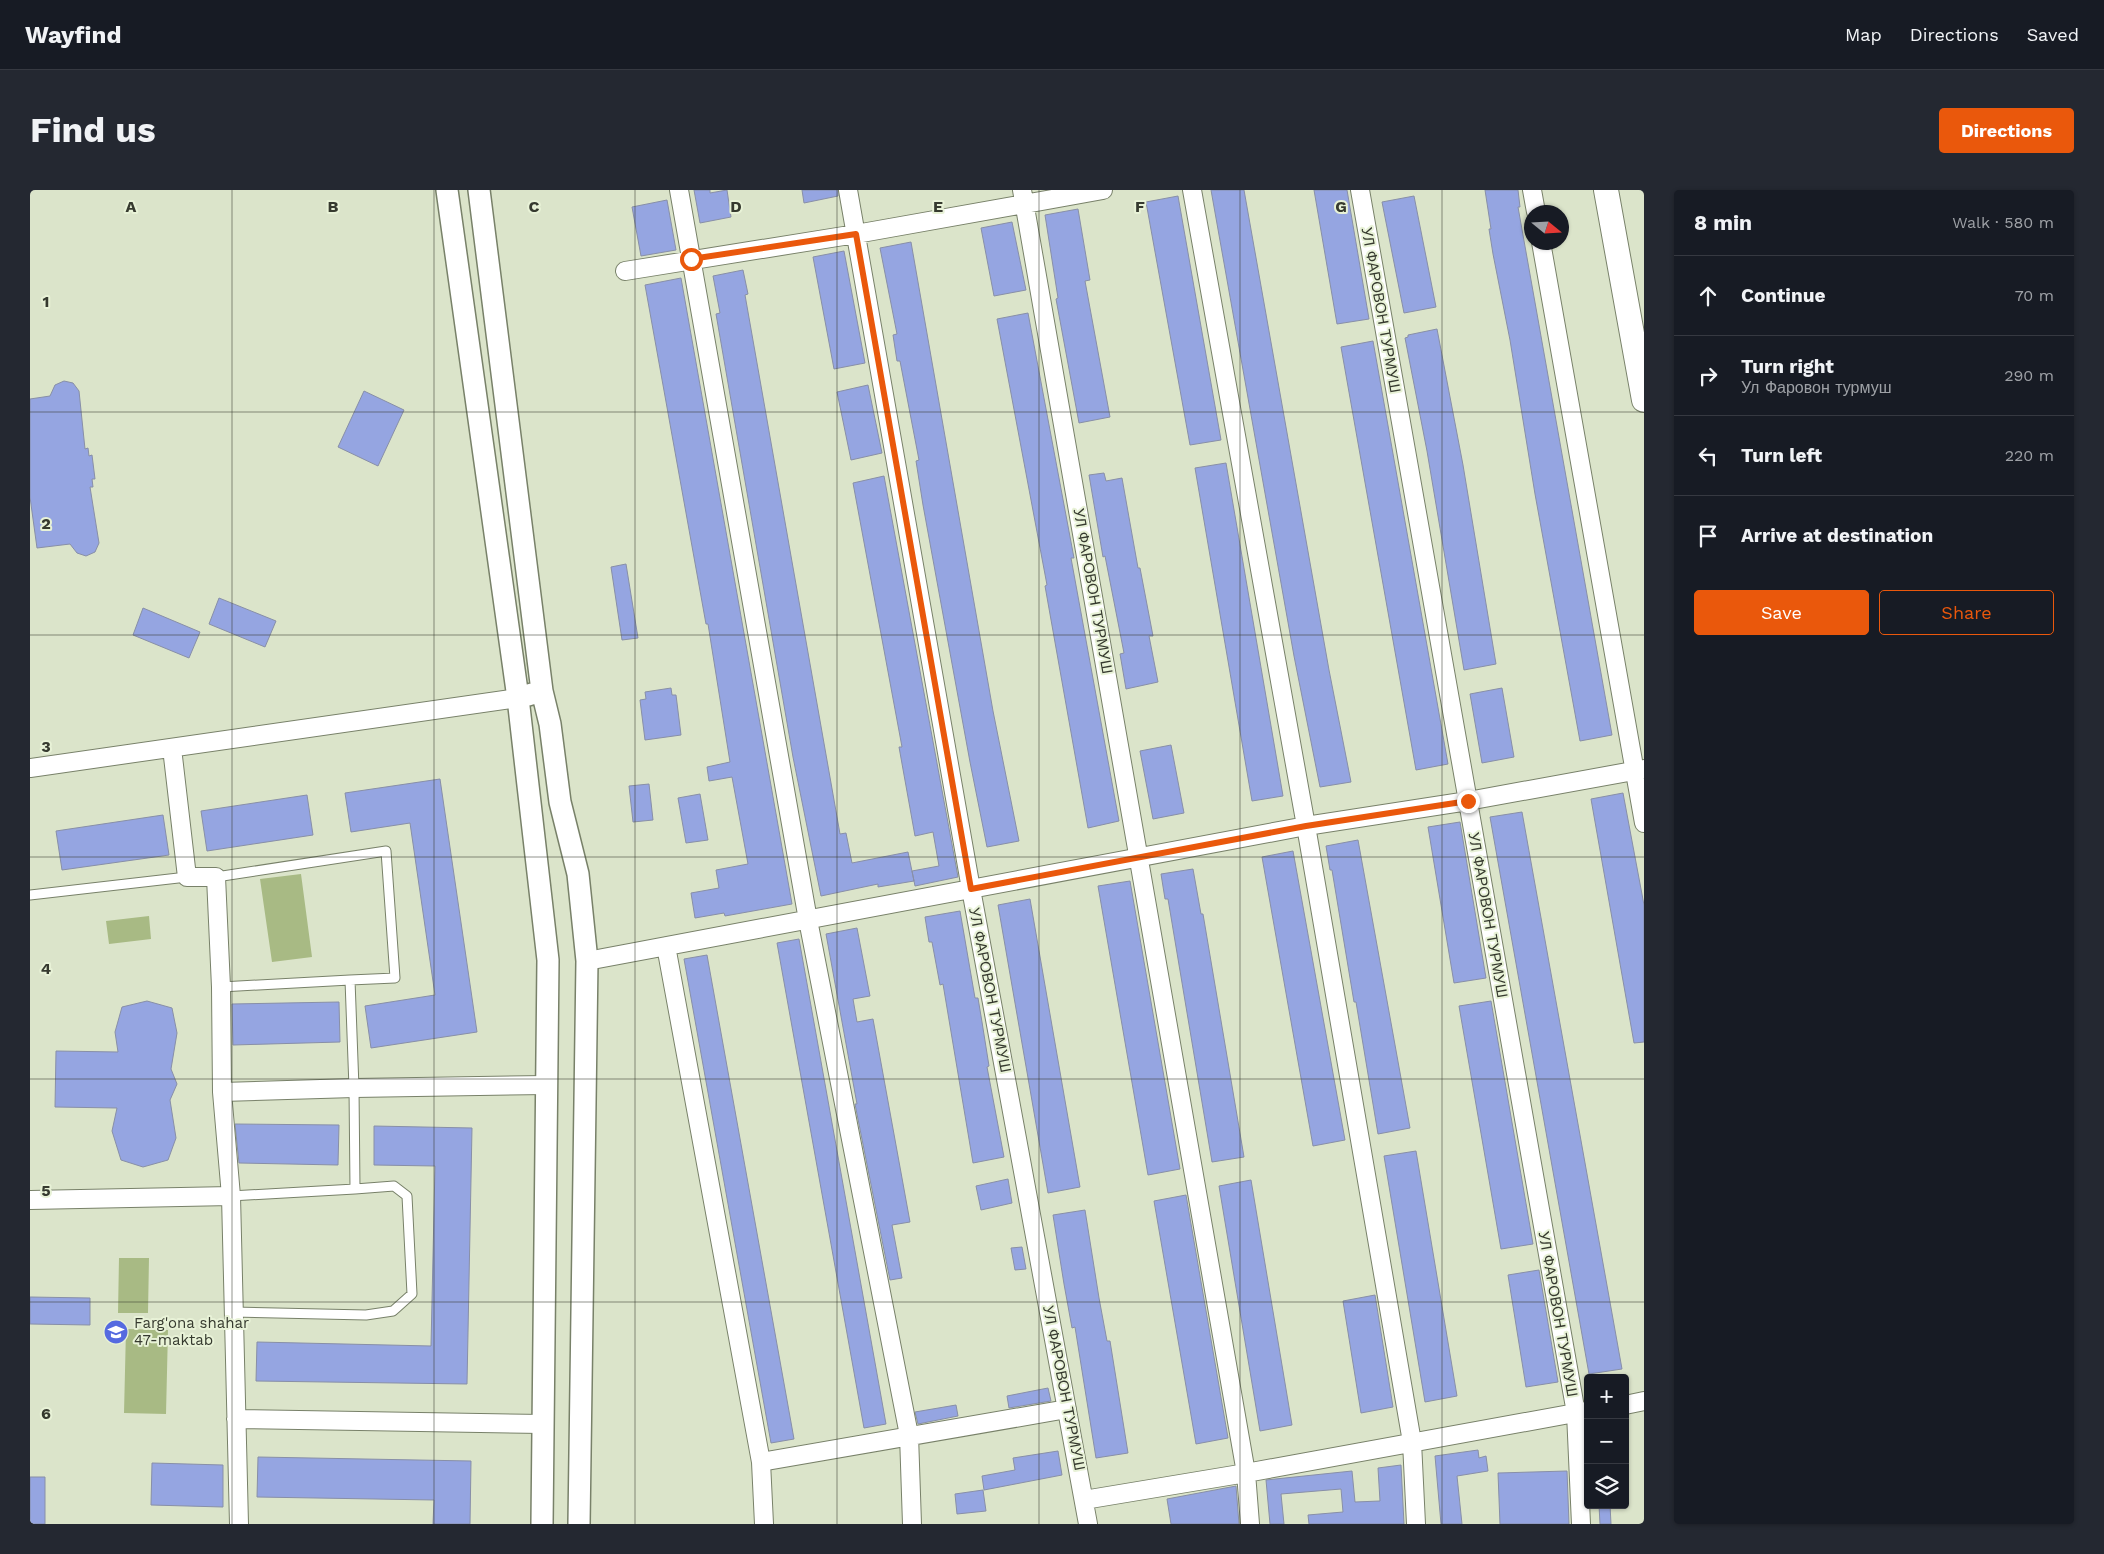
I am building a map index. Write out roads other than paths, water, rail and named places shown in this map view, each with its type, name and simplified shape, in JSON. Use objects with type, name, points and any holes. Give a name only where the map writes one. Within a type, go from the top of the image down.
[{"type":"main road","points":[[1606,190],[1642,374],[1644,400]]},
{"type":"street","points":[[447,190],[518,698],[548,960],[542,1524]]},
{"type":"street","points":[[479,190],[542,691],[550,724],[560,802],[578,874],[587,961],[579,1524]]},
{"type":"street","points":[[679,190],[808,920],[909,1435],[912,1524]]},
{"type":"street","name":"УЛ ФАРОВОН ТУРМУШ","points":[[848,190],[971,889],[1088,1524]]},
{"type":"street","points":[[625,271],[856,234],[1023,197],[1103,190]]},
{"type":"street","points":[[1192,190],[1306,826],[1412,1442],[1416,1524]]},
{"type":"street","name":"УЛ ФАРОВОН ТУРМУШ","points":[[1360,190],[1468,801],[1582,1412],[1581,1524]]},
{"type":"street","points":[[1532,190],[1535,205]]},
{"type":"street","name":"УЛ ФАРОВОН ТУРМУШ","points":[[1023,197],[1246,1473],[1250,1524]]},
{"type":"street","points":[[1542,250],[1639,769],[1644,823]]},
{"type":"street","points":[[30,768],[518,698],[542,691]]},
{"type":"street","points":[[172,748],[187,876],[216,877],[221,987],[222,1092],[231,1196],[232,1312],[239,1524]]},
{"type":"street","points":[[587,961],[1140,859],[1306,826],[1468,801],[1639,769]]},
{"type":"street","points":[[666,946],[761,1462],[764,1524]]},
{"type":"street","points":[[222,1092],[547,1085]]},
{"type":"street","points":[[30,1200],[231,1196]]},
{"type":"street","points":[[1629,1403],[1644,1401]]},
{"type":"street","points":[[761,1462],[1067,1409]]},
{"type":"street","points":[[1084,1500],[1246,1473],[1582,1412]]},
{"type":"street","points":[[236,1419],[543,1424]]},
{"type":"lane","points":[[216,877],[386,851],[395,978],[221,987]]},
{"type":"lane","points":[[30,895],[187,876]]},
{"type":"lane","points":[[350,980],[355,1189]]},
{"type":"lane","points":[[231,1196],[394,1186],[407,1196],[412,1294],[393,1311],[366,1315],[232,1312]]},
{"type":"place","name":"Farg'ona shahar 47-maktab","points":[[116,1332]]}]
